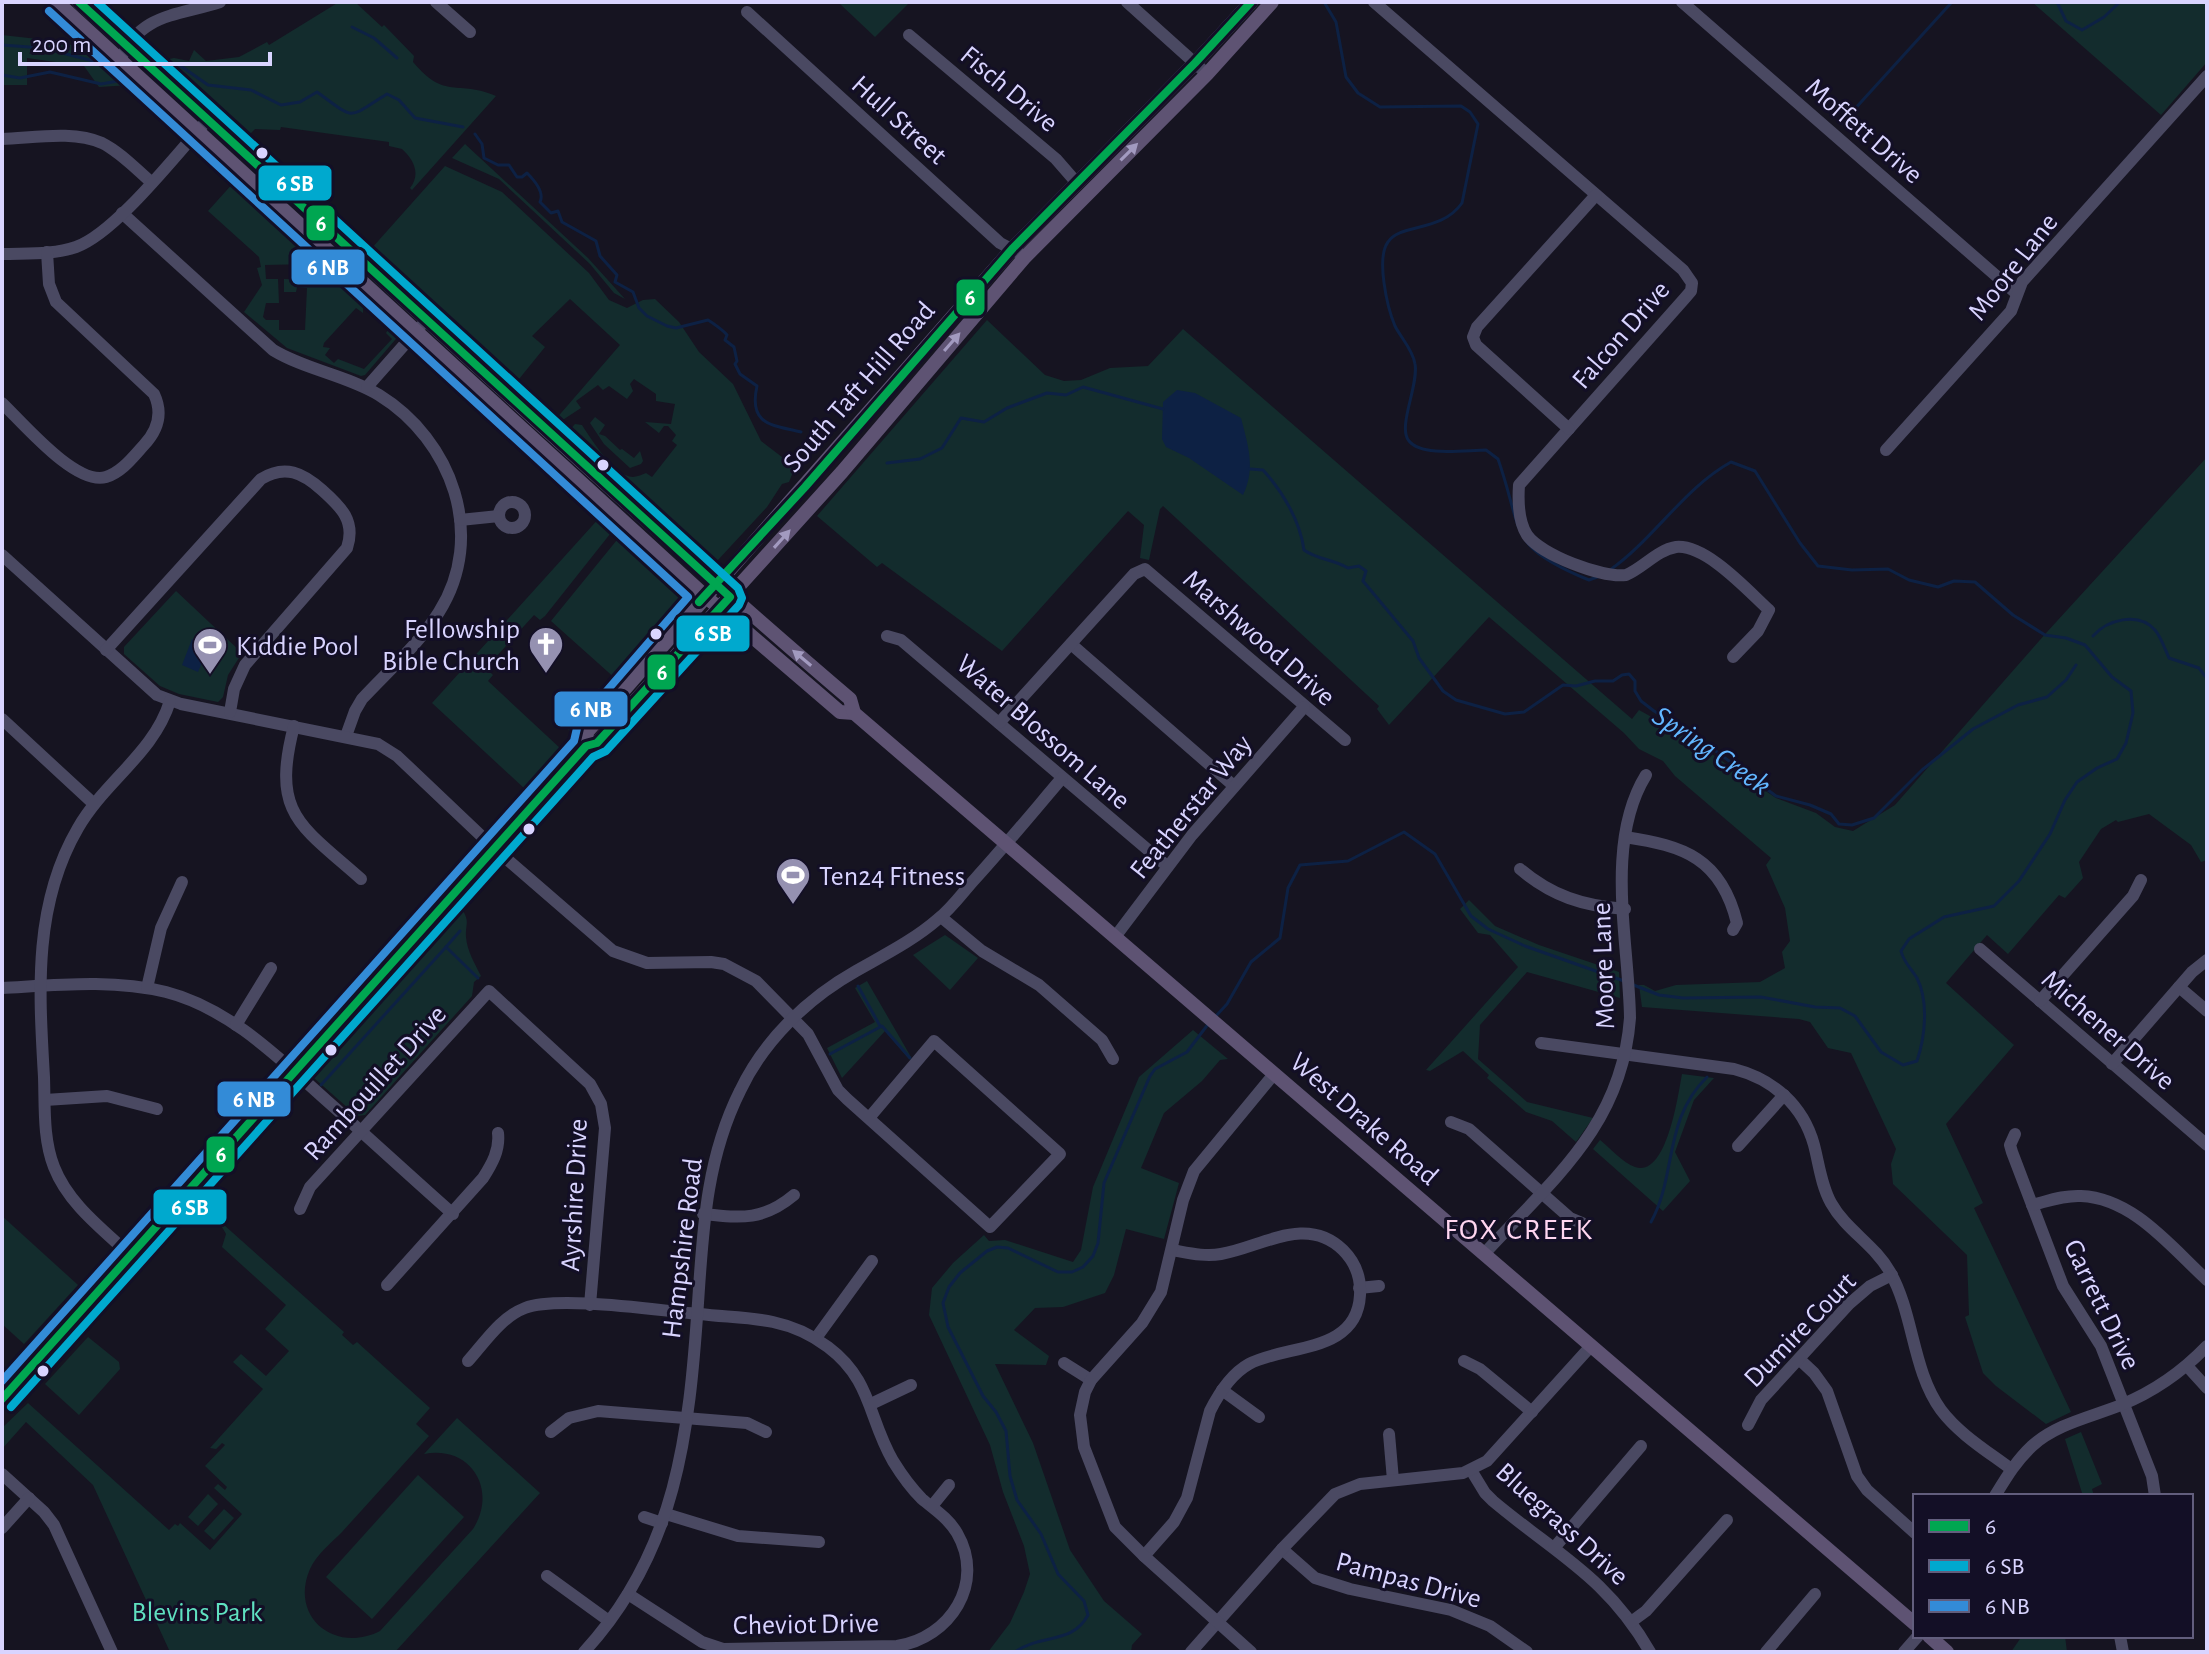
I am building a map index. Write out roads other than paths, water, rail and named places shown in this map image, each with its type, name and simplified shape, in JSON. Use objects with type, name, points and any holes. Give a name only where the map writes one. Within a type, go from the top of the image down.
[{"type":"main road","name":"West Drake Road","points":[[57,2],[99,41],[127,52],[148,85],[705,596],[840,712],[854,713]]},
{"type":"main road","name":"West Drake Road","points":[[79,2],[127,52],[171,84],[209,118],[730,597],[850,699],[854,713],[1913,1622]]},
{"type":"main road","name":"South Taft Hill Road","points":[[2,1399],[586,746],[597,743],[842,472],[1076,182],[1251,2]]},
{"type":"main road","name":"South Taft Hill Road","points":[[586,746],[587,732],[705,596],[1019,253],[1207,74],[1272,2]]},
{"type":"main road","points":[[1931,1638],[1947,1652]]},
{"type":"street","points":[[127,52],[149,23],[220,2]]},
{"type":"street","points":[[436,2],[470,32]]},
{"type":"street","points":[[1127,2],[1207,74]]},
{"type":"street","name":"Falcon Drive","points":[[1374,2],[1683,270],[1692,283],[1691,291],[1519,485],[1518,504],[1527,535],[1561,559],[1580,567],[1619,576],[1632,572],[1675,547],[1689,549],[1709,558],[1769,610],[1758,631],[1733,657]]},
{"type":"street","name":"Moffett Drive","points":[[1682,2],[2017,294]]},
{"type":"street","name":"Hull Street","points":[[747,12],[1000,243],[1019,253]]},
{"type":"street","name":"Fisch Drive","points":[[909,35],[1056,159],[1076,182]]},
{"type":"street","name":"Moore Lane","points":[[1886,450],[2011,311],[2022,282],[2207,76]]},
{"type":"street","points":[[2,254],[47,252],[74,248],[88,242],[122,213],[209,118]]},
{"type":"street","points":[[2,139],[65,136],[99,142],[114,150],[151,182]]},
{"type":"street","points":[[1569,429],[1476,345],[1473,337],[1477,327],[1596,195]]},
{"type":"street","points":[[122,213],[273,350],[298,363],[367,387],[396,407],[427,437],[453,483],[460,520],[460,554],[447,598],[428,627],[362,699],[346,736]]},
{"type":"street","points":[[2,403],[73,470],[95,478],[110,475],[127,464],[153,436],[157,426],[159,409],[154,394],[56,302],[49,284],[47,252]]},
{"type":"street","points":[[367,387],[427,320]]},
{"type":"street","points":[[106,650],[261,479],[274,472],[290,471],[306,476],[347,516],[351,532],[347,548],[245,665],[234,689],[230,712]]},
{"type":"street","points":[[460,520],[499,516]]},
{"type":"street","points":[[2,555],[157,695],[170,701],[378,744],[397,756],[494,848],[613,951],[647,963],[711,962],[735,968],[756,981],[808,1034],[838,1090],[869,1118],[990,1227],[1060,1154],[934,1041],[869,1118]]},
{"type":"street","name":"Marshwood Drive","points":[[1071,644],[1134,574],[1145,569],[1345,740]]},
{"type":"street","name":"Water Blossom Lane","points":[[887,636],[901,640],[1167,866]]},
{"type":"street","points":[[999,723],[1071,644],[1234,786]]},
{"type":"street","points":[[129,1254],[79,1206],[63,1185],[49,1151],[39,986],[42,934],[53,885],[67,849],[94,804],[158,731],[170,701]]},
{"type":"street","name":"Featherstar Way","points":[[1115,937],[1167,866],[1304,707]]},
{"type":"street","points":[[4,726],[94,804]]},
{"type":"street","points":[[294,726],[286,779],[288,802],[297,819],[314,837],[361,879]]},
{"type":"street","name":"Moore Lane","points":[[1484,1254],[1594,1131],[1612,1098],[1625,1055],[1630,996],[1622,867],[1625,837],[1633,802],[1646,775]]},
{"type":"street","name":"Hampshire Road","points":[[584,1652],[628,1594],[664,1518],[678,1475],[697,1314],[703,1214],[717,1149],[741,1088],[770,1044],[794,1017],[831,986],[941,917],[1062,778]]},
{"type":"street","points":[[275,808],[288,802]]},
{"type":"street","points":[[1625,837],[1671,845],[1703,864],[1728,895],[1737,923],[1733,930]]},
{"type":"street","points":[[1520,869],[1534,881],[1563,897],[1598,907],[1625,909]]},
{"type":"street","points":[[2040,1001],[2133,896],[2141,880]]},
{"type":"street","points":[[147,988],[161,928],[182,882]]},
{"type":"street","points":[[941,917],[982,951],[1039,985],[1102,1040],[1113,1059]]},
{"type":"street","name":"Michener Drive","points":[[1980,949],[2207,1145]]},
{"type":"street","points":[[2112,1064],[2179,987],[2207,960]]},
{"type":"street","points":[[236,1025],[271,968]]},
{"type":"street","points":[[2,988],[119,983],[203,1005],[236,1025],[293,1071],[453,1214]]},
{"type":"street","points":[[2179,987],[2207,1011]]},
{"type":"street","name":"Rambouillet Drive","points":[[300,1209],[310,1187],[489,991]]},
{"type":"street","name":"Ayrshire Drive","points":[[489,991],[582,1076],[601,1104],[605,1128],[590,1305]]},
{"type":"street","points":[[1541,1043],[1734,1069],[1758,1077],[1784,1095],[1803,1117],[1809,1130],[1830,1201],[1843,1220],[1879,1254],[1892,1275],[1939,1407],[1961,1432],[2011,1469]]},
{"type":"street","points":[[1251,1652],[1115,1527],[1082,1439],[1081,1405],[1091,1380],[1149,1314],[1161,1292],[1183,1200],[1194,1171],[1274,1074]]},
{"type":"street","points":[[1738,1146],[1784,1095]]},
{"type":"street","points":[[45,1100],[107,1096],[157,1109]]},
{"type":"street","points":[[1451,1122],[1469,1129],[1570,1218],[1582,1223]]},
{"type":"street","points":[[387,1285],[453,1214],[489,1169],[499,1143],[498,1133]]},
{"type":"street","name":"Garrett Drive","points":[[2015,1134],[2010,1145],[2012,1152],[2063,1286],[2101,1346],[2152,1476],[2155,1494]]},
{"type":"street","points":[[703,1214],[737,1217],[762,1215],[794,1195]]},
{"type":"street","points":[[2032,1205],[2072,1196],[2109,1202],[2135,1215],[2207,1280]]},
{"type":"street","points":[[1144,1556],[1182,1510],[1210,1411],[1222,1390],[1249,1364],[1328,1342],[1340,1333],[1356,1311],[1359,1288],[1355,1268],[1347,1255],[1316,1234],[1295,1233],[1217,1255],[1172,1250]]},
{"type":"street","points":[[816,1338],[872,1261]]},
{"type":"street","name":"Dumire Court","points":[[1748,1425],[1756,1406],[1859,1294],[1892,1275]]},
{"type":"street","points":[[1359,1288],[1379,1286]]},
{"type":"street","points":[[468,1361],[503,1321],[517,1311],[551,1303],[775,1322],[816,1338],[848,1366],[863,1386],[890,1456],[909,1485],[932,1506],[949,1485]]},
{"type":"street","points":[[1191,1652],[1335,1494],[1360,1484],[1471,1470],[1499,1451],[1591,1346]]},
{"type":"street","points":[[1996,1494],[2011,1469],[2033,1445],[2051,1432],[2124,1404],[2187,1366],[2207,1346]]},
{"type":"street","points":[[1799,1359],[1827,1391],[1857,1476],[1867,1490],[1913,1531]]},
{"type":"street","points":[[1464,1361],[1480,1369],[1532,1412]]},
{"type":"street","points":[[1064,1363],[1091,1380]]},
{"type":"street","points":[[2187,1366],[2207,1388]]},
{"type":"street","points":[[871,1404],[911,1385]]},
{"type":"street","points":[[1222,1390],[1259,1417]]},
{"type":"street","points":[[551,1432],[569,1418],[587,1412],[747,1423],[766,1432]]},
{"type":"street","points":[[1389,1434],[1393,1480]]},
{"type":"street","points":[[1554,1548],[1641,1446]]},
{"type":"street","name":"Bluegrass Drive","points":[[1471,1470],[1493,1501],[1592,1577],[1631,1622],[1650,1652]]},
{"type":"street","points":[[2,1474],[44,1512],[61,1538],[112,1652]]},
{"type":"street","points":[[2,1528],[29,1498]]},
{"type":"street","name":"Cheviot Drive","points":[[628,1594],[702,1642],[723,1649],[897,1646],[922,1640],[946,1623],[962,1596],[966,1571],[959,1536],[932,1506]]},
{"type":"street","points":[[644,1517],[664,1518],[738,1536],[819,1542]]},
{"type":"street","points":[[1631,1622],[1646,1611],[1727,1520]]},
{"type":"street","name":"Pampas Drive","points":[[1282,1549],[1315,1578],[1462,1614],[1498,1631],[1527,1652]]},
{"type":"street","points":[[547,1576],[609,1621]]},
{"type":"street","points":[[1766,1652],[1815,1594]]},
{"type":"water","points":[[1177,390],[1195,393],[1241,418],[1250,466],[1243,495],[1189,458],[1166,447],[1162,439],[1163,402]]},
{"type":"water","points":[[192,639],[219,650],[214,661],[204,658],[198,672],[182,665]]},
{"type":"waterway","points":[[1324,2],[1336,22],[1346,77],[1358,93],[1380,107],[1461,106],[1470,112],[1478,124],[1462,203],[1453,213],[1433,224],[1394,236],[1385,249],[1383,271],[1389,307],[1395,326],[1415,364],[1406,435],[1415,446],[1434,451],[1486,450],[1498,459],[1516,521],[1531,546],[1543,557],[1589,580],[1600,576]]},
{"type":"waterway","points":[[1842,123],[1952,2]]},
{"type":"waterway","points":[[2057,2],[2066,21],[2082,30],[2104,17],[2120,2]]},
{"type":"waterway","points":[[352,27],[374,38],[397,58]]},
{"type":"waterway","name":"Spring Creek","points":[[2,45],[43,48],[105,64],[118,64]]},
{"type":"waterway","name":"Spring Creek","points":[[157,65],[178,64],[208,85],[251,90],[281,105],[300,102],[317,92],[339,108],[352,113],[387,94],[399,100],[415,118],[463,127]]},
{"type":"waterway","points":[[2,75],[20,78],[50,72],[101,84],[124,80]]},
{"type":"waterway","name":"Spring Creek","points":[[475,134],[482,144],[484,158],[498,165],[509,165],[517,177],[527,173],[540,190],[540,202],[551,213],[558,211],[562,222],[596,241],[600,256],[617,275],[615,282],[633,292],[639,308],[647,316],[676,328],[708,320],[723,331],[727,335],[725,340],[734,347],[735,364],[740,374],[757,386],[755,399],[760,416],[772,425],[801,432]]},
{"type":"waterway","name":"Spring Creek","points":[[887,463],[920,459],[942,448],[961,418],[984,422],[1007,408],[1047,393],[1066,395],[1083,387],[1163,409]]},
{"type":"waterway","points":[[1610,570],[1641,544],[1698,485],[1731,462],[1755,471],[1818,566],[1852,570],[1888,569],[1909,580],[1938,587],[1954,581],[1975,582],[2013,615],[2045,635],[2085,645],[2112,677],[2131,691],[2133,713],[2126,743],[2117,759],[2077,782],[2050,834],[2019,881],[1994,906],[1944,917],[1909,939],[1901,951],[1917,978],[1923,998],[1924,1031],[1917,1061],[1903,1065],[1881,1052],[1855,1016],[1840,1008],[1815,1007],[1761,997],[1683,998],[1659,995],[1631,984]]},
{"type":"waterway","name":"Spring Creek","points":[[1250,469],[1263,470],[1284,497],[1299,528],[1304,550],[1348,568],[1359,566],[1366,571],[1363,581],[1413,641],[1419,658],[1443,691],[1456,700],[1505,714],[1524,712],[1563,685],[1613,681],[1629,674],[1635,681],[1635,691],[1641,701],[1654,711],[1705,743],[1776,796],[1831,814],[1839,824],[1852,825],[1874,818],[1922,770],[1973,729],[2018,705],[2047,697],[2066,680],[2076,665]]},
{"type":"waterway","name":"Spring Creek","points":[[2093,636],[2114,622],[2140,621],[2155,630],[2169,658],[2199,668],[2205,676]]},
{"type":"waterway","points":[[1215,1017],[1227,1004],[1251,962],[1280,938],[1288,888],[1300,865],[1348,861],[1404,832],[1435,854],[1471,916],[1488,929],[1525,946],[1624,981]]},
{"type":"waterway","points":[[460,931],[446,947],[478,978]]},
{"type":"waterway","points":[[321,1085],[446,947]]},
{"type":"waterway","points":[[858,986],[880,1026]]},
{"type":"waterway","points":[[1015,1652],[1074,1631],[1088,1615],[1084,1601],[1058,1574],[1041,1534],[1017,1500],[1010,1476],[1006,1431],[983,1396],[948,1327],[943,1303],[949,1287],[960,1273],[987,1251],[997,1247],[1008,1248],[1058,1272],[1072,1272],[1083,1267],[1093,1256],[1098,1243],[1104,1183],[1150,1076],[1155,1069],[1187,1052],[1209,1023]]},
{"type":"waterway","points":[[830,1054],[882,1026],[910,1058]]},
{"type":"waterway","points":[[1651,1222],[1665,1186],[1683,1111],[1707,1077]]},
{"type":"place","name":"Fellowship Bible Church","points":[[546,675]]},
{"type":"place","name":"Kiddie Pool","points":[[210,676]]},
{"type":"place","name":"Ten24 Fitness","points":[[793,906]]},
{"type":"district","name":"FOX CREEK","points":[[1519,1229]]},
{"type":"park label","name":"Blevins Park","points":[[197,1611]]}]
